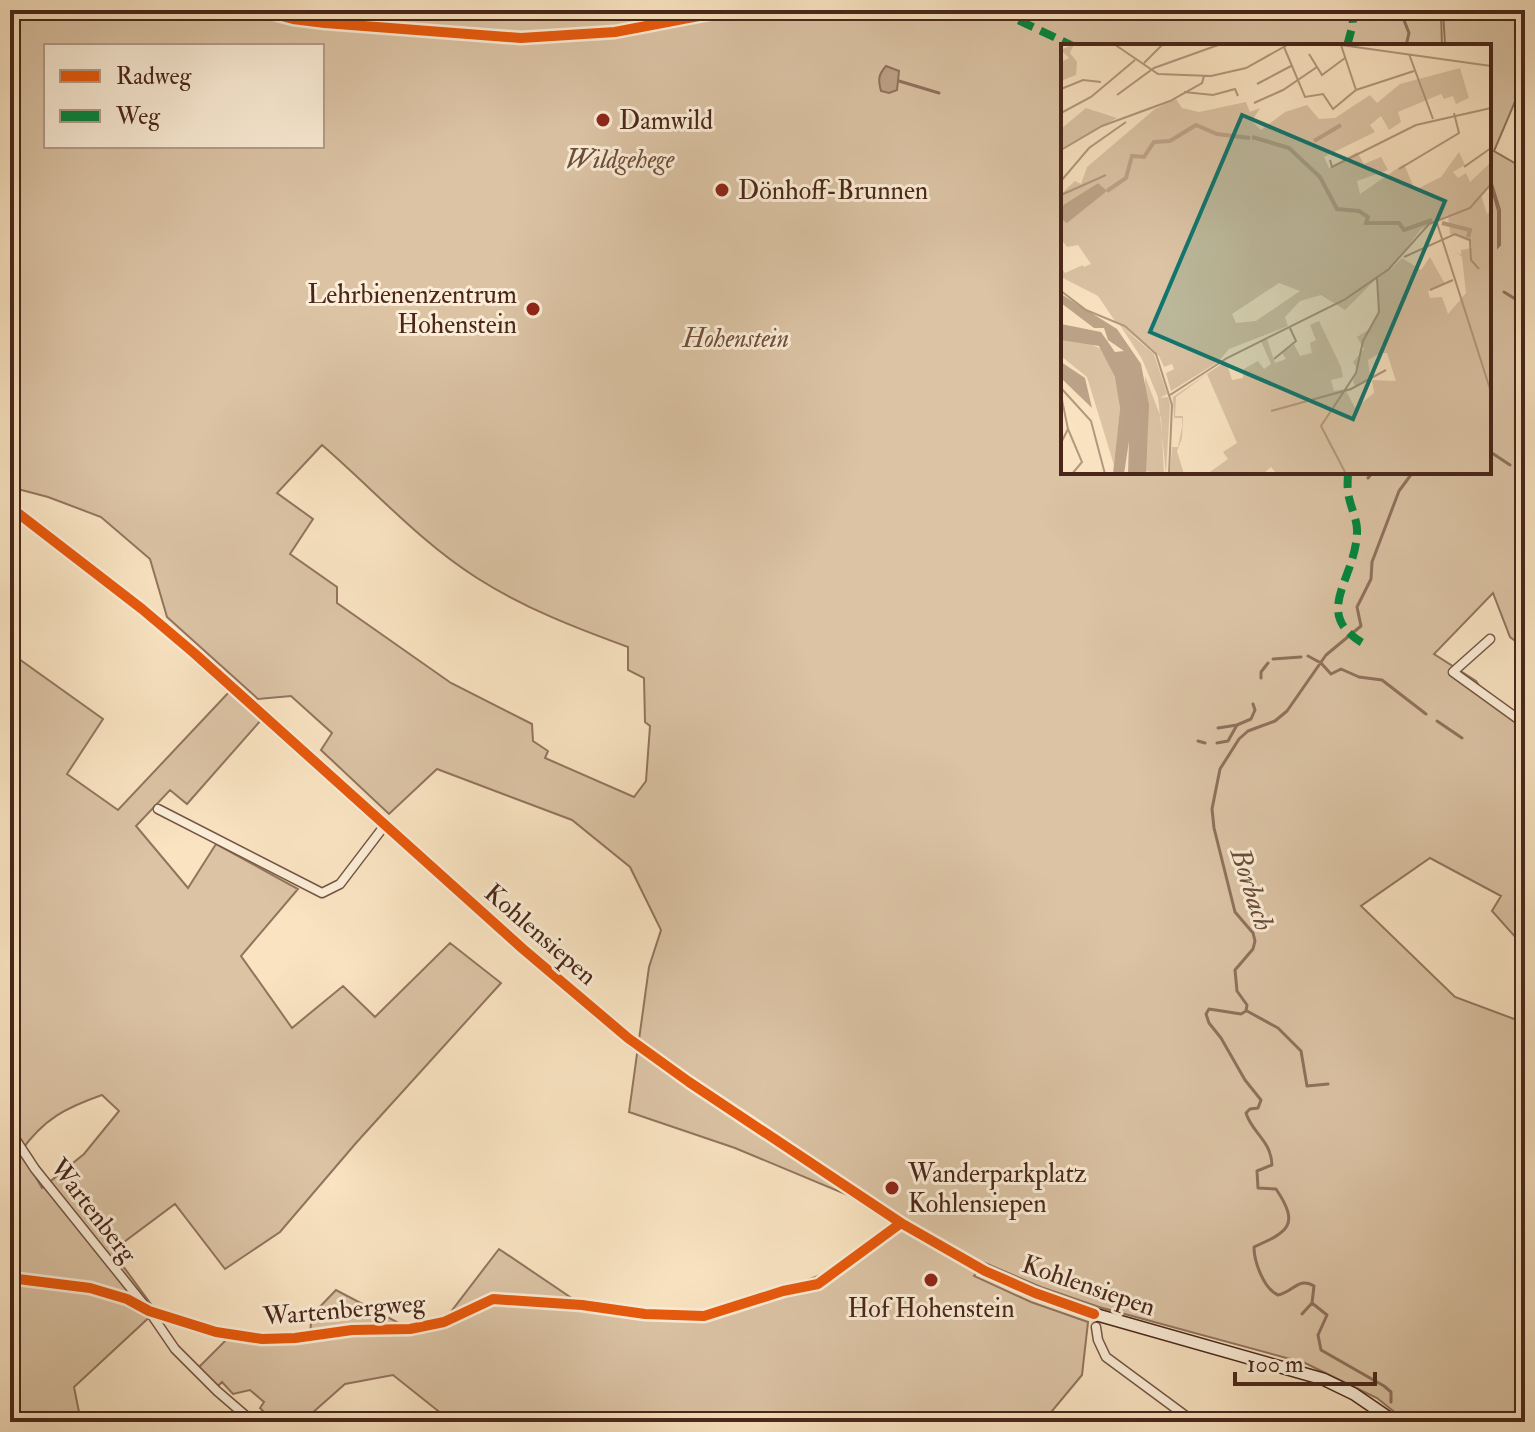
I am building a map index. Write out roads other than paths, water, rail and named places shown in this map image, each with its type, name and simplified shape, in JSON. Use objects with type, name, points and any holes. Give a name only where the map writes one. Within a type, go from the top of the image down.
[{"type":"street","name":"Kohlensiepen","points":[[10,507],[142,609],[540,965],[628,1038],[901,1223],[985,1271],[1035,1293],[1094,1314],[1323,1379],[1354,1394],[1395,1422]]},
{"type":"street","points":[[1490,639],[1453,672],[1525,724]]},
{"type":"street","points":[[158,809],[322,893],[340,884],[385,825]]},
{"type":"street","name":"Wartenberg","points":[[10,1131],[35,1169],[149,1311]]},
{"type":"street","name":"Wartenbergweg","points":[[10,1278],[90,1288],[216,1332],[262,1339],[352,1330],[410,1329],[444,1322],[493,1299],[582,1305],[645,1314],[704,1316],[783,1291],[818,1284],[901,1223]]},
{"type":"street","points":[[149,1311],[175,1349],[253,1422]]},
{"type":"street","points":[[1096,1327],[1106,1357],[1194,1422]]},
{"type":"waterway","name":"Borbach","points":[[1400,10],[1409,33],[1406,44]]},
{"type":"waterway","points":[[899,81],[939,93]]},
{"type":"waterway","points":[[1504,292],[1525,305]]},
{"type":"waterway","points":[[1491,452],[1510,465]]},
{"type":"waterway","points":[[1516,470],[1525,470]]},
{"type":"waterway","points":[[1368,478],[1371,474]]},
{"type":"waterway","name":"Borbach","points":[[1391,1402],[1391,1392],[1384,1386],[1321,1350],[1318,1335],[1327,1315],[1312,1303],[1314,1286],[1304,1283],[1278,1295],[1268,1287],[1261,1274],[1254,1247],[1282,1232],[1289,1220],[1288,1212],[1276,1189],[1258,1188],[1257,1171],[1272,1165],[1271,1156],[1246,1113],[1258,1108],[1261,1100],[1245,1080],[1206,1014],[1209,1009],[1241,1014],[1246,1011],[1247,1005],[1237,991],[1235,970],[1253,949],[1255,941],[1253,933],[1235,912],[1214,828],[1212,809],[1220,769],[1239,739],[1248,731],[1275,721],[1287,711],[1326,655],[1361,626],[1357,607],[1371,579],[1372,562],[1399,491],[1412,474]]},
{"type":"waterway","points":[[1308,656],[1321,663],[1331,674],[1341,669],[1359,677],[1382,680],[1426,714]]},
{"type":"waterway","points":[[1273,659],[1301,657]]},
{"type":"waterway","points":[[1261,678],[1261,672],[1268,663]]},
{"type":"waterway","points":[[1217,743],[1228,741],[1237,725],[1251,719],[1255,710],[1253,704]]},
{"type":"waterway","points":[[1437,721],[1462,738]]},
{"type":"waterway","points":[[1218,728],[1237,725]]},
{"type":"waterway","points":[[1198,741],[1205,743]]},
{"type":"waterway","points":[[1247,1011],[1278,1028],[1301,1051],[1307,1086],[1328,1084]]},
{"type":"waterway","points":[[1302,1314],[1312,1303]]},
{"type":"place","name":"Damwild","points":[[603,120]]},
{"type":"place","name":"Dönhoff-Brunnen","points":[[722,190]]},
{"type":"place","name":"Lehrbienenzentrum Hohenstein","points":[[533,309]]},
{"type":"place","name":"Wanderparkplatz Kohlensiepen","points":[[892,1188]]},
{"type":"place","name":"Hof Hohenstein","points":[[931,1280]]},
{"type":"park label","name":"Wildgehege","points":[[620,159]]},
{"type":"park label","name":"Hohenstein","points":[[736,338]]}]
